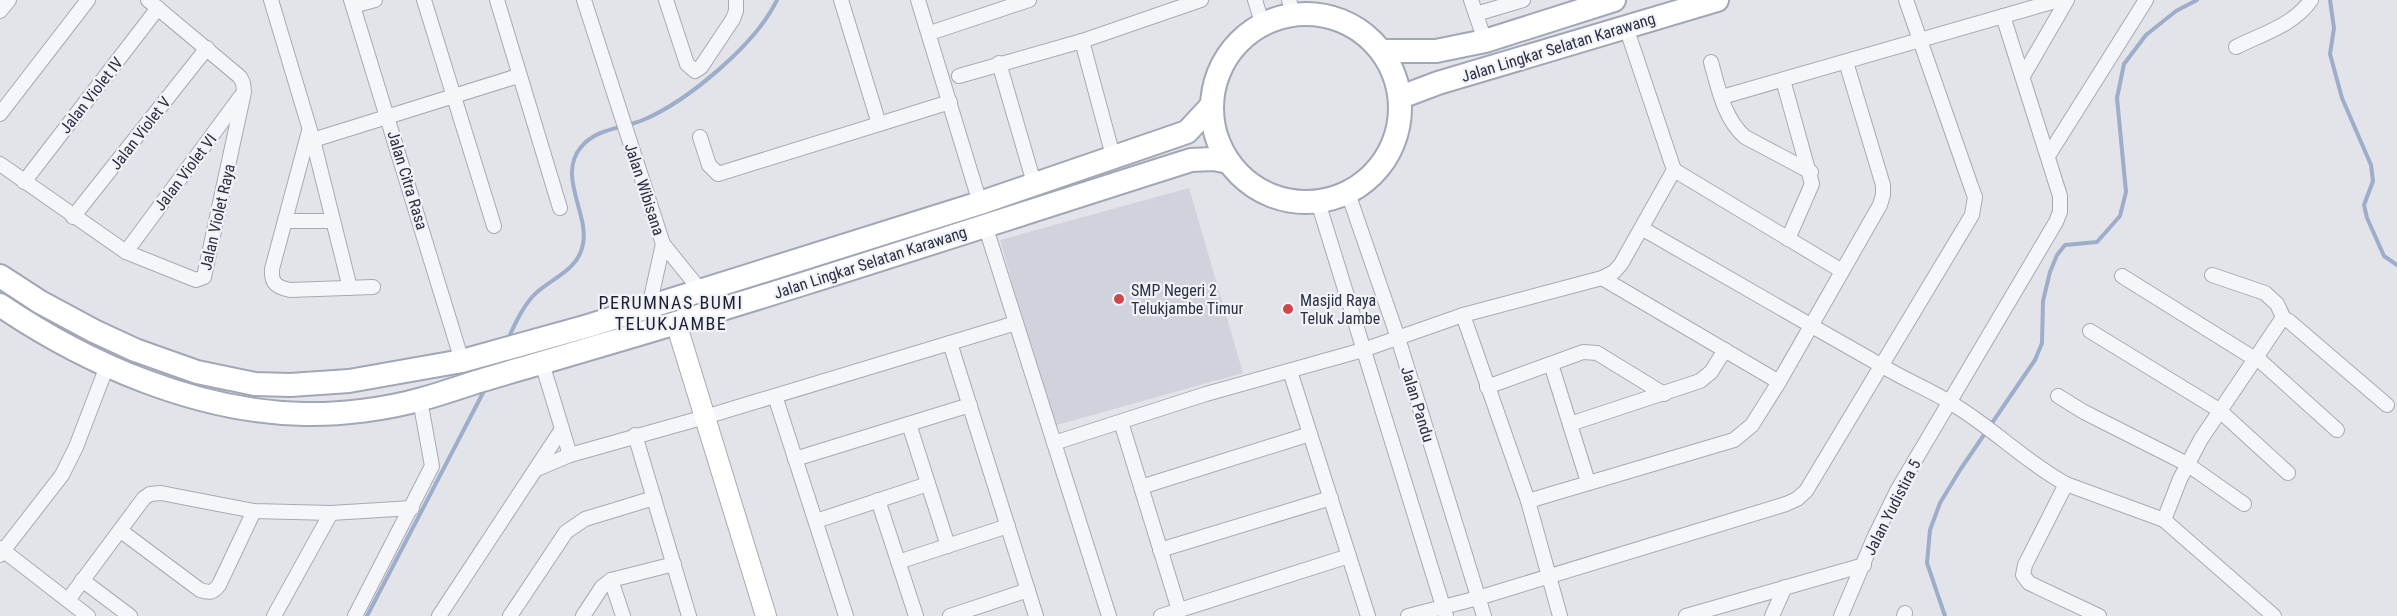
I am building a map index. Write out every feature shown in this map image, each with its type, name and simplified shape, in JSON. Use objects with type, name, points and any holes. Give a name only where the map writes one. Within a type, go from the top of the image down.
[{"type":"main road","name":"Jalan Lingkar Selatan Karawang","points":[[1383,51],[1436,51],[1485,41],[1614,0]]},
{"type":"main road","name":"Jalan Lingkar Selatan Karawang","points":[[1401,97],[1438,83],[1717,0]]},
{"type":"main road","points":[[1291,7],[1347,22],[1369,37],[1383,51],[1401,97],[1400,126],[1390,153],[1372,177],[1348,193],[1318,202],[1284,200],[1253,186],[1229,162],[1217,137],[1212,105],[1215,84],[1224,59],[1241,39],[1262,24],[1291,7]]},
{"type":"main road","name":"Jalan Lingkar Selatan Karawang","points":[[0,305],[48,336],[107,366],[168,389],[240,407],[272,412],[331,414],[420,400],[676,323],[982,214],[1034,183],[1187,132],[1212,105]]},
{"type":"main road","name":"Jalan Lingkar Selatan Karawang","points":[[0,276],[64,315],[135,350],[197,372],[255,384],[290,386],[349,381],[462,361],[701,291],[982,214],[1191,160],[1213,159],[1229,162]]},
{"type":"street","points":[[0,11],[9,0]]},
{"type":"street","points":[[0,114],[88,0]]},
{"type":"street","points":[[352,3],[375,0]]},
{"type":"street","points":[[424,0],[494,226]]},
{"type":"street","points":[[497,0],[518,76],[560,208]]},
{"type":"street","name":"Jalan Wibisana","points":[[584,0],[663,244]]},
{"type":"street","points":[[666,0],[687,64],[695,71],[701,67],[733,19],[736,0]]},
{"type":"street","points":[[841,0],[879,124]]},
{"type":"street","points":[[918,0],[930,33],[982,214],[1109,616]]},
{"type":"street","points":[[930,33],[995,5],[1029,0]]},
{"type":"street","points":[[958,76],[1082,41],[1201,0]]},
{"type":"street","points":[[1255,0],[1262,24]]},
{"type":"street","points":[[1471,0],[1485,41]]},
{"type":"street","points":[[1476,14],[1523,0]]},
{"type":"street","points":[[1408,616],[1444,611],[1478,598],[1797,499],[1812,482],[1972,216],[1975,205],[1972,189],[1906,0]]},
{"type":"street","points":[[1722,97],[2059,0]]},
{"type":"street","points":[[2023,76],[2067,0]]},
{"type":"street","points":[[2048,156],[2146,0]]},
{"type":"street","points":[[2236,47],[2285,24],[2311,0]]},
{"type":"street","points":[[269,3],[311,135],[350,288]]},
{"type":"street","name":"Jalan Citra Rasa","points":[[352,3],[389,117],[462,361]]},
{"type":"street","points":[[153,4],[240,77],[244,92]]},
{"type":"street","name":"Jalan Violet IV","points":[[24,182],[153,4]]},
{"type":"street","name":"Jalan Yudistira 5","points":[[1841,616],[1886,514],[2060,212],[2060,196],[2003,16]]},
{"type":"street","points":[[1626,27],[1674,170],[1842,271]]},
{"type":"street","points":[[1082,41],[1113,156]]},
{"type":"street","name":"Jalan Violet V","points":[[73,217],[207,48]]},
{"type":"street","points":[[1711,62],[1733,125],[1745,137],[1811,172]]},
{"type":"street","points":[[1528,501],[1734,440],[1752,425],[1880,205],[1883,195],[1883,185],[1846,62]]},
{"type":"street","points":[[999,63],[1034,183]]},
{"type":"street","points":[[311,135],[389,117],[518,76]]},
{"type":"street","points":[[1783,80],[1811,172],[1812,188],[1788,239]]},
{"type":"street","name":"Jalan Violet Raya","points":[[0,164],[126,252],[196,280],[204,277],[244,92]]},
{"type":"street","name":"Jalan Violet VI","points":[[126,252],[244,92]]},
{"type":"street","points":[[700,137],[709,165],[718,174],[950,102]]},
{"type":"street","points":[[311,135],[272,269],[273,283],[290,290],[373,287]]},
{"type":"street","points":[[1054,443],[1206,394],[1363,350],[1463,315],[1602,278],[1614,272],[1621,264],[1674,170]]},
{"type":"street","name":"Jalan Pandu","points":[[1348,193],[1398,338],[1484,616]]},
{"type":"street","points":[[1318,202],[1444,611]]},
{"type":"street","points":[[285,221],[332,221]]},
{"type":"street","points":[[1642,229],[1949,402],[1980,421],[2033,464],[2066,484],[2164,520],[2274,616]]},
{"type":"street","points":[[663,244],[701,291]]},
{"type":"street","points":[[649,307],[663,244]]},
{"type":"street","points":[[2212,275],[2265,293],[2277,304],[2284,319],[2387,405]]},
{"type":"street","points":[[2122,276],[2256,358],[2337,429]]},
{"type":"street","points":[[1602,278],[1779,382]]},
{"type":"street","points":[[1463,315],[1528,501],[1560,616]]},
{"type":"street","points":[[2164,520],[2187,464],[2219,410],[2284,319]]},
{"type":"street","points":[[676,323],[766,616]]},
{"type":"street","points":[[537,469],[570,455],[635,435],[705,417],[1016,323]]},
{"type":"street","points":[[2090,331],[2219,410],[2288,473]]},
{"type":"street","points":[[950,343],[1036,616]]},
{"type":"street","points":[[1570,424],[1695,383],[1706,377],[1725,350]]},
{"type":"street","points":[[1488,387],[1583,352],[1597,353],[1664,394]]},
{"type":"street","points":[[542,363],[570,455]]},
{"type":"street","points":[[1551,363],[1588,482]]},
{"type":"street","points":[[88,616],[1,551],[62,475],[76,447],[107,366]]},
{"type":"street","points":[[1290,371],[1368,616]]},
{"type":"street","points":[[775,396],[846,616]]},
{"type":"street","points":[[2058,396],[2084,412],[2187,464],[2244,504]]},
{"type":"street","points":[[355,616],[432,466],[420,400]]},
{"type":"street","points":[[795,459],[970,405]]},
{"type":"street","points":[[1121,423],[1179,610]]},
{"type":"street","points":[[909,424],[948,546]]},
{"type":"street","points":[[439,616],[562,429]]},
{"type":"street","points":[[1141,487],[1310,434]]},
{"type":"street","points":[[635,435],[689,616]]},
{"type":"street","points":[[816,521],[928,484]]},
{"type":"street","points":[[2066,484],[2025,565],[2023,575],[2029,583],[2099,616]]},
{"type":"street","points":[[68,600],[144,498],[156,492],[254,512],[331,513],[412,508]]},
{"type":"street","points":[[510,616],[566,532],[585,519],[654,498]]},
{"type":"street","points":[[1160,550],[1330,498]]},
{"type":"street","points":[[878,500],[916,616]]},
{"type":"street","points":[[121,531],[200,590],[208,593],[214,591],[219,585],[254,512]]},
{"type":"street","points":[[274,616],[331,513]]},
{"type":"street","points":[[898,562],[1008,526]]},
{"type":"street","points":[[1161,616],[1349,556]]},
{"type":"street","points":[[583,616],[602,587],[611,580],[674,564]]},
{"type":"street","points":[[1686,616],[1864,565]]},
{"type":"street","points":[[82,580],[130,616]]},
{"type":"street","points":[[611,580],[623,616]]},
{"type":"street","points":[[1772,616],[1785,587]]},
{"type":"street","points":[[950,616],[1028,590]]},
{"type":"shaded area","name":"SMP Negeri 2 Telukjambe Timur","points":[[1189,188],[1243,373],[1053,426],[1000,240]]},
{"type":"waterway","points":[[508,339],[522,311],[533,296],[569,268],[580,254],[584,232],[575,195],[572,170],[574,158],[581,147],[602,132],[643,120],[661,111],[700,85],[754,35],[777,0]]},
{"type":"waterway","points":[[1945,616],[1927,563],[1930,530],[1940,503],[2035,360],[2042,343],[2043,301],[2057,255],[2065,245],[2097,242],[2120,216],[2126,192],[2117,98],[2124,64],[2146,35],[2176,11],[2197,0]]},
{"type":"waterway","points":[[2330,0],[2334,28],[2330,54],[2342,98],[2371,165],[2373,181],[2364,205],[2367,218],[2384,256],[2397,265]]},
{"type":"waterway","points":[[367,616],[486,387]]},
{"type":"place","name":"SMP Negeri 2 Telukjambe Timur","points":[[1119,299]]},
{"type":"place","name":"Masjid Raya Teluk Jambe","points":[[1288,309]]},
{"type":"district","name":"PERUMNAS BUMI TELUKJAMBE","points":[[671,313]]}]
